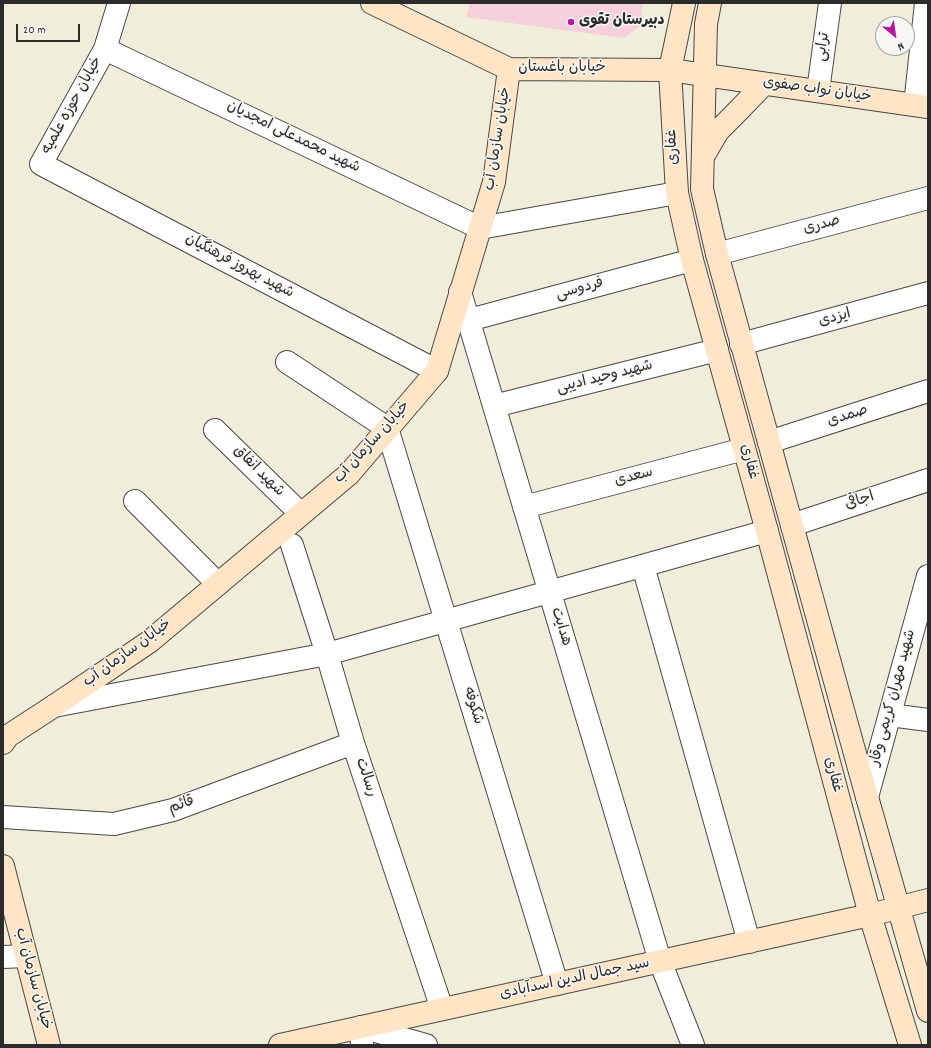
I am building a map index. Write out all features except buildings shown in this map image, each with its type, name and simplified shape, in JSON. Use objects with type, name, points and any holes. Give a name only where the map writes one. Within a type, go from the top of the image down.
[{"type":"main road","name":"خیابان باغستان","points":[[372,3],[398,9],[509,69],[670,70],[705,76]]},
{"type":"main road","name":"غفاری","points":[[684,3],[670,70],[676,193],[692,260],[767,531],[870,915],[910,1045]]},
{"type":"main road","name":"غفاری","points":[[710,3],[706,24],[702,190],[741,344],[928,1011]]},
{"type":"main road","name":"خیابان سازمان آب","points":[[3,743],[8,736],[149,642],[349,474],[436,371],[494,182],[509,69]]},
{"type":"main road","name":"خیابان نواب صفوی","points":[[705,76],[921,106]]},
{"type":"main road","points":[[703,158],[718,130],[764,84]]},
{"type":"main road","name":"خیابان سازمان آب","points":[[3,866],[50,1045]]},
{"type":"main road","name":"سید جمال الدین اسدآبادی","points":[[280,1045],[361,1036],[442,1010],[870,915],[928,900]]},
{"type":"street","name":"خیابان حوزه علمیه","points":[[41,164],[105,49],[119,3]]},
{"type":"street","name":"ترابی","points":[[818,91],[830,3]]},
{"type":"street","points":[[921,106],[926,3]]},
{"type":"street","name":"شهید محمدعلی امجدیان","points":[[105,49],[480,228]]},
{"type":"street","name":"شهید بهروز فرهنگیان","points":[[41,164],[436,371]]},
{"type":"street","points":[[480,228],[676,193]]},
{"type":"street","name":"صدری","points":[[717,254],[928,198]]},
{"type":"street","name":"فردوسی","points":[[469,320],[692,260]]},
{"type":"street","name":"هدایت","points":[[460,292],[660,961],[693,1045]]},
{"type":"street","name":"ایزدی","points":[[741,344],[928,293]]},
{"type":"street","name":"شهید وحید ادیبی","points":[[494,406],[717,350]]},
{"type":"street","points":[[287,362],[387,428]]},
{"type":"street","name":"صمدی","points":[[769,442],[928,391]]},
{"type":"street","name":"شکوفه","points":[[387,428],[557,984]]},
{"type":"street","name":"شهید انفاق","points":[[216,430],[301,514]]},
{"type":"street","name":"سعدی","points":[[524,507],[744,449]]},
{"type":"street","name":"اجاقی","points":[[792,525],[928,480]]},
{"type":"street","points":[[135,501],[218,584]]},
{"type":"street","points":[[54,706],[327,654],[767,531]]},
{"type":"street","name":"رسالت","points":[[292,545],[327,654],[353,743],[442,1010]]},
{"type":"street","points":[[643,566],[749,942]]},
{"type":"street","name":"شهید مهران کریمی وقار","points":[[867,797],[890,715],[919,640],[928,576]]},
{"type":"street","points":[[890,715],[928,720]]},
{"type":"street","name":"قائم","points":[[3,817],[114,824],[173,810],[353,743]]},
{"type":"street","points":[[3,957],[26,956]]},
{"type":"street","points":[[361,1036],[426,1045]]},
{"type":"shaded area","name":"دبیرستان تقوی","points":[[470,3],[643,3],[640,26],[624,38],[466,17]]},
{"type":"place","name":"دبیرستان تقوی","points":[[571,22]]}]
